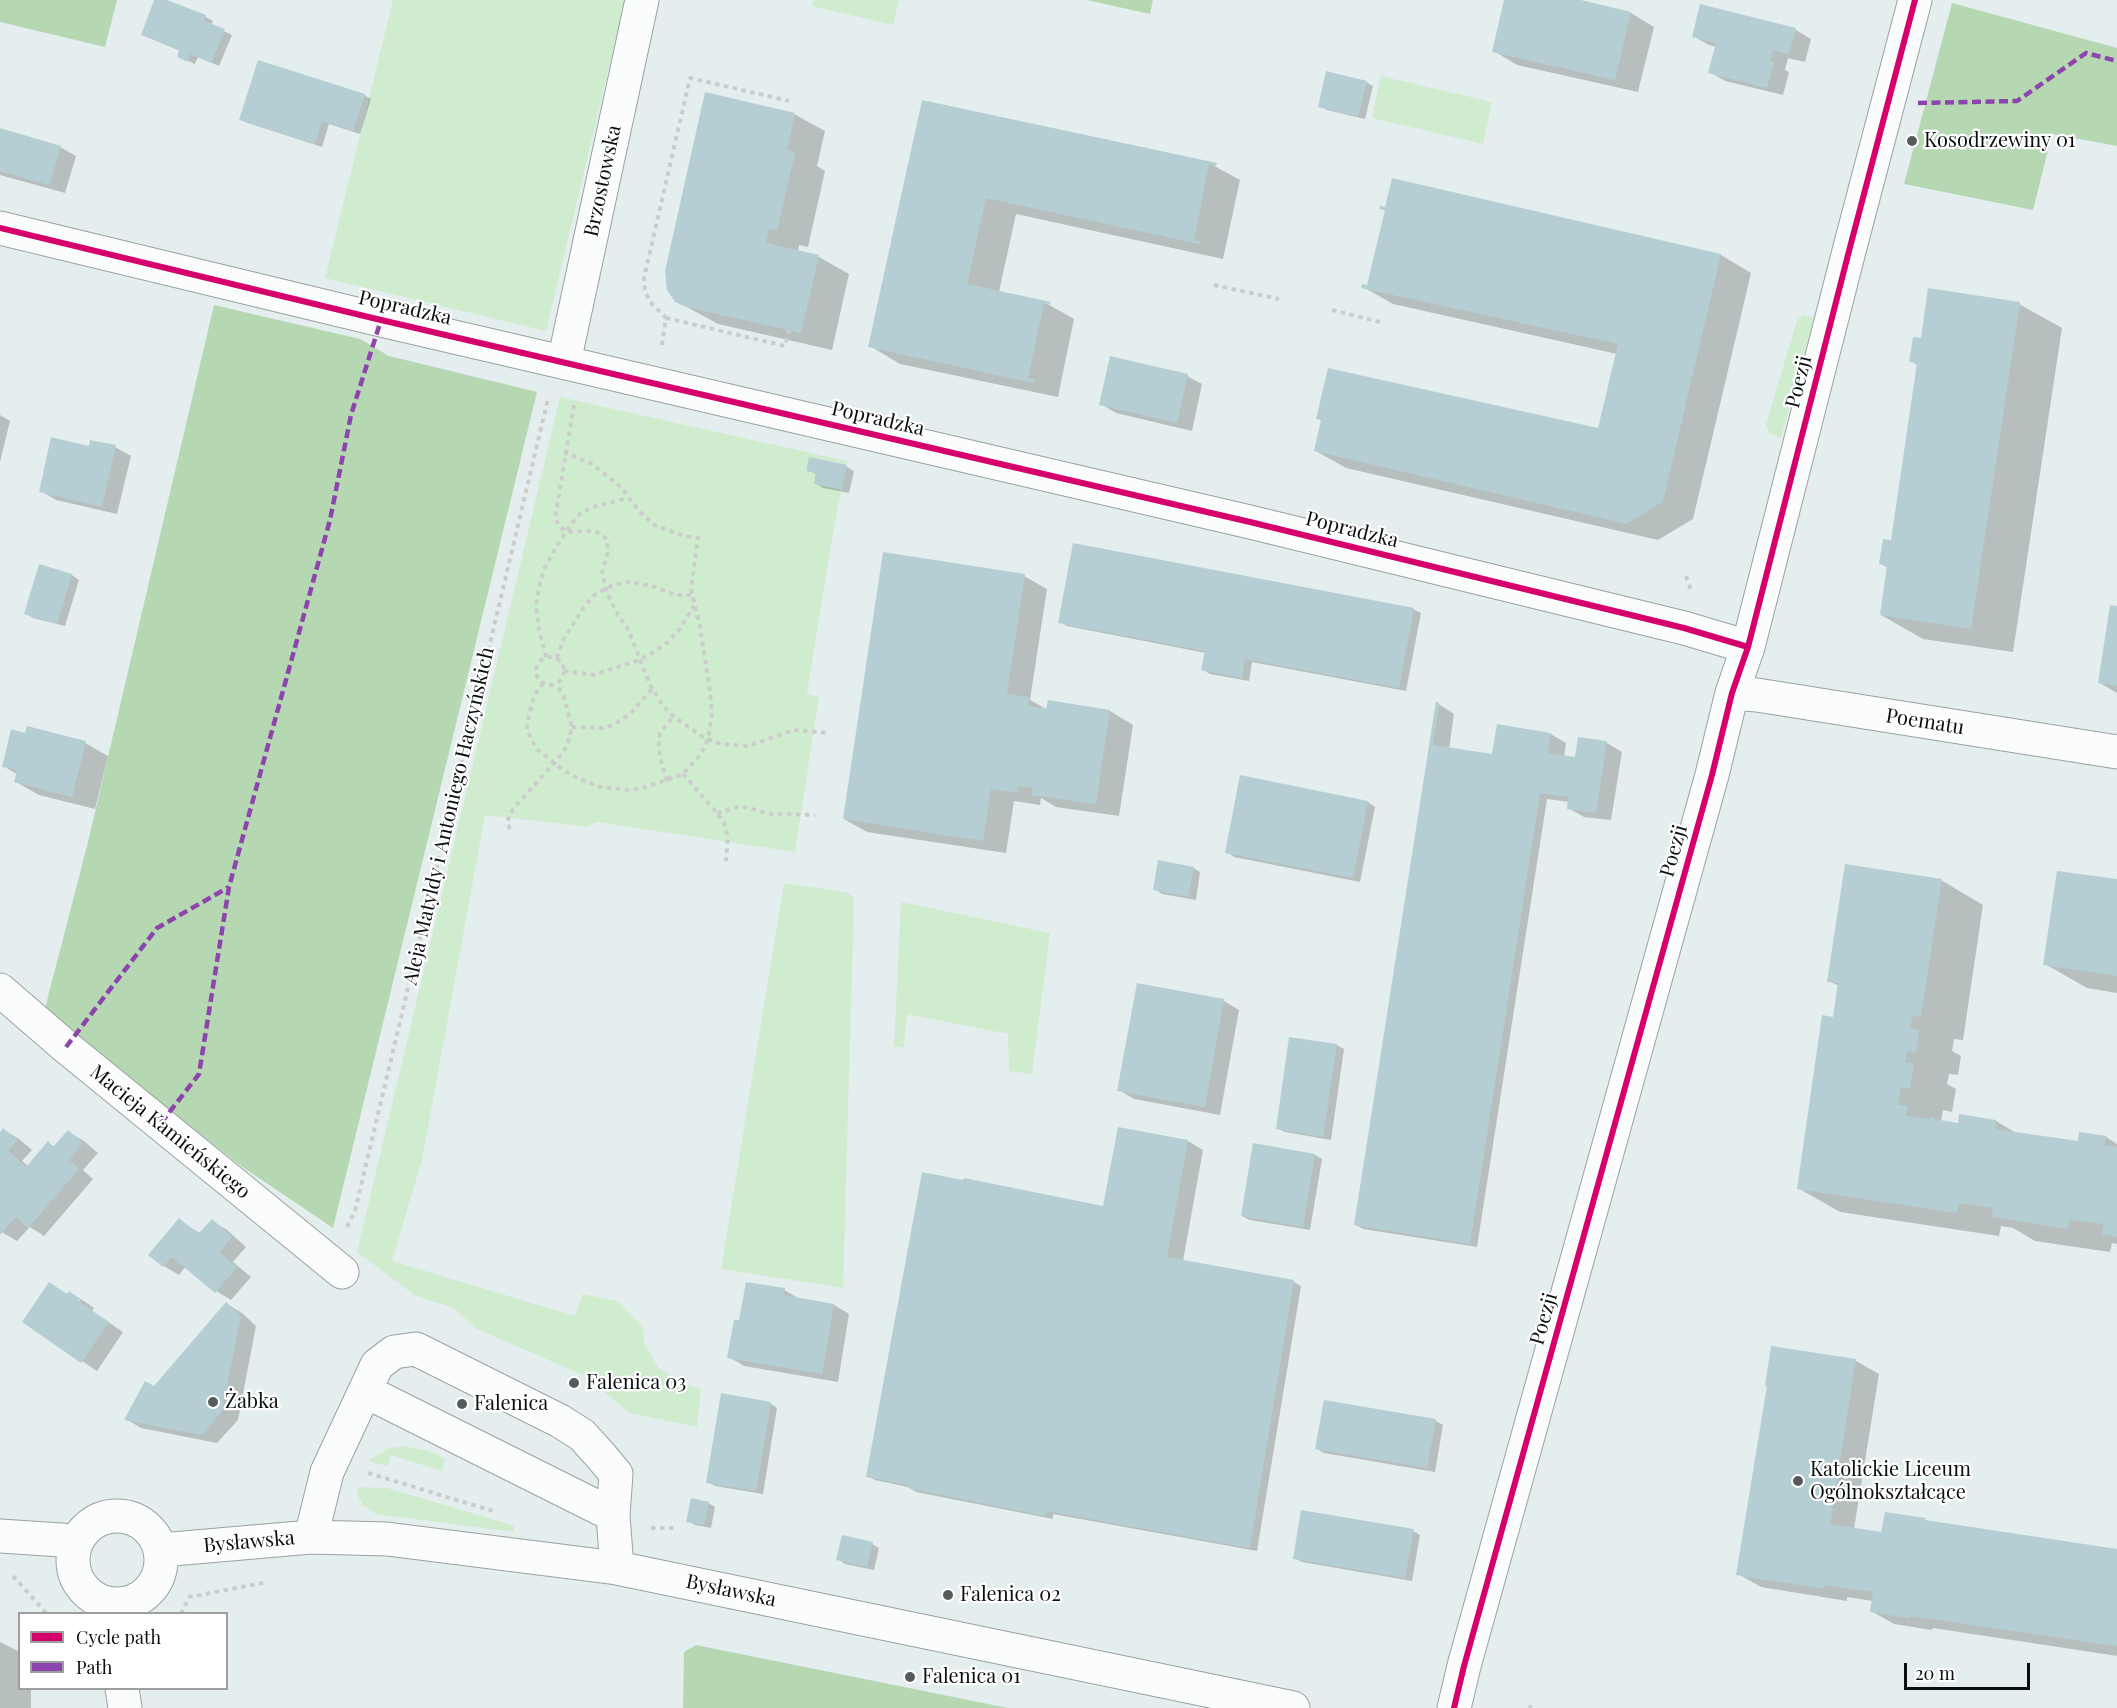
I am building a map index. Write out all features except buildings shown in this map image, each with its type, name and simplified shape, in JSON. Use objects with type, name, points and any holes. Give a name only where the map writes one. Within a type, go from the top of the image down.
[{"type":"street","name":"Brzostowska","points":[[564,362],[642,0]]},
{"type":"street","name":"Poezji","points":[[1454,1708],[1712,775],[1732,693],[1748,647],[1916,0]]},
{"type":"street","name":"Popradzka","points":[[0,228],[1250,522],[1684,628],[1748,647]]},
{"type":"street","name":"Poematu","points":[[1732,693],[1757,694],[2117,752]]},
{"type":"street","name":"Macieja Kamieńskiego","points":[[0,990],[66,1047],[342,1272]]},
{"type":"street","points":[[311,1537],[330,1463],[376,1365],[394,1352],[416,1349],[560,1421],[582,1435],[616,1474],[614,1522],[617,1568]]},
{"type":"street","points":[[365,1391],[614,1522]]},
{"type":"street","points":[[112,1516],[126,1517],[140,1522],[152,1532],[161,1550],[159,1574],[152,1587],[141,1597],[113,1609],[83,1589],[75,1574],[72,1557],[76,1541],[85,1529],[97,1520],[112,1516]]},
{"type":"street","points":[[0,1536],[76,1541]]},
{"type":"street","name":"Bysławska","points":[[161,1550],[311,1537],[387,1539],[617,1568],[1293,1708]]},
{"type":"street","points":[[122,1690],[125,1708]]},
{"type":"path","points":[[789,101],[690,78],[644,278],[645,292],[651,304],[666,318],[785,346],[789,330]]},
{"type":"path","points":[[1214,285],[1279,299]]},
{"type":"path","points":[[1332,310],[1380,322]]},
{"type":"path","points":[[660,354],[666,318]]},
{"type":"path","points":[[575,401],[555,518],[559,526],[567,532],[592,531],[607,539],[608,551],[602,573],[606,588],[612,605],[628,628],[639,660],[663,706],[673,716],[708,739],[721,744],[747,746],[794,730],[828,733]]},
{"type":"path","points":[[543,683],[534,696],[527,728],[538,750],[575,777],[612,789],[629,790],[667,781],[683,774],[701,754],[708,739],[712,714],[710,691],[700,627],[692,595],[698,538],[660,528],[646,518],[621,487],[590,463],[565,453]]},
{"type":"path","points":[[546,657],[536,606],[544,569],[575,519],[588,509],[628,498]]},
{"type":"path","points":[[557,658],[563,640],[584,607],[593,596],[606,588],[630,582],[652,586],[675,595],[692,595]]},
{"type":"path","points":[[564,671],[593,675],[639,660],[668,642],[679,630],[694,605]]},
{"type":"path","points":[[546,657],[557,658],[561,661],[564,676],[552,686],[540,682],[535,671],[540,661],[546,657]]},
{"type":"path","points":[[510,829],[507,822],[513,809],[555,763],[568,743],[572,727],[564,697],[556,684]]},
{"type":"path","points":[[572,727],[602,728],[613,725],[630,714],[652,688]]},
{"type":"path","points":[[667,781],[660,757],[660,733],[673,716]]},
{"type":"path","points":[[683,774],[724,823],[728,837],[726,861]]},
{"type":"path","points":[[717,813],[741,806],[771,814],[815,815]]},
{"type":"path","points":[[330,1463],[496,1512]]},
{"type":"path","points":[[614,1522],[674,1528]]},
{"type":"path","points":[[8,1571],[45,1612]]},
{"type":"path","points":[[182,1612],[189,1597],[223,1591]]},
{"type":"green space","points":[[0,0],[117,0],[105,47],[0,22]]},
{"type":"green space","points":[[393,0],[625,0],[546,331],[325,278]]},
{"type":"green space","points":[[814,0],[899,0],[893,25],[812,6]]},
{"type":"green space","points":[[1087,0],[1153,0],[1150,14]]},
{"type":"green space","points":[[1952,3],[2117,48],[2117,146],[2052,134],[2033,210],[1904,184]]},
{"type":"green space","points":[[1381,76],[1492,102],[1483,144],[1372,118]]},
{"type":"green space","points":[[214,305],[360,339],[389,356],[537,392],[333,1228],[241,1166],[44,1012],[88,842]]},
{"type":"green space","points":[[1803,315],[1814,318],[1781,438],[1770,434],[1766,425],[1797,320]]},
{"type":"green space","points":[[560,397],[847,461],[807,694],[819,697],[795,852],[596,822],[588,827],[485,815],[422,1160],[392,1261],[575,1316],[583,1294],[618,1301],[643,1327],[644,1343],[658,1367],[678,1382],[701,1389],[697,1427],[630,1413],[583,1375],[477,1329],[454,1308],[416,1296],[357,1252]]},
{"type":"green space","points":[[784,883],[848,893],[854,898],[843,1288],[721,1269]]},
{"type":"green space","points":[[901,902],[1050,933],[1032,1074],[1009,1071],[1008,1034],[907,1014],[904,1048],[894,1046]]},
{"type":"green space","points":[[403,1446],[429,1451],[445,1459],[442,1471],[391,1455],[388,1466],[368,1461],[389,1448]]},
{"type":"green space","points":[[357,1487],[387,1488],[515,1526],[514,1532],[376,1514],[363,1505],[358,1496]]},
{"type":"green space","points":[[696,1645],[1008,1708],[683,1708],[684,1652]]},
{"type":"marked path","points":[[1918,103],[2017,101],[2086,53],[2117,61]]},
{"type":"marked path","points":[[161,1123],[199,1074],[229,887],[330,520],[351,415],[381,320]]},
{"type":"marked path","points":[[66,1047],[157,928],[229,887]]},
{"type":"cycle path","points":[[1454,1708],[1712,775],[1732,693],[1748,647],[1915,0]]},
{"type":"cycle path","points":[[0,228],[381,320],[1250,522],[1684,628],[1748,647]]},
{"type":"place","name":"Kosodrzewiny 01","points":[[1912,141]]},
{"type":"place","name":"Falenica 03","points":[[574,1383]]},
{"type":"place","name":"Żabka","points":[[213,1402]]},
{"type":"place","name":"Falenica","points":[[462,1404]]},
{"type":"place","name":"Katolickie Liceum Ogólnokształcące","points":[[1798,1481]]},
{"type":"place","name":"Falenica 02","points":[[948,1595]]},
{"type":"place","name":"Falenica 01","points":[[910,1677]]}]
